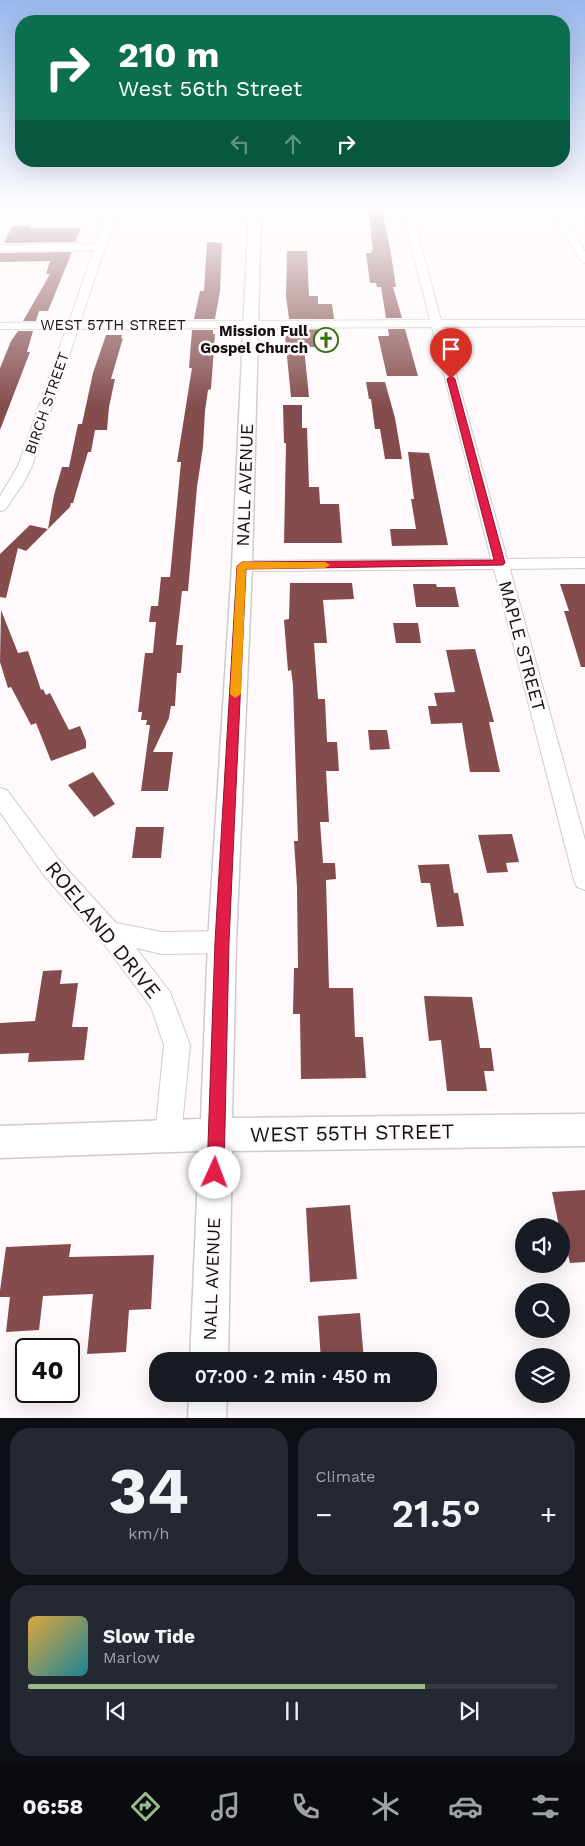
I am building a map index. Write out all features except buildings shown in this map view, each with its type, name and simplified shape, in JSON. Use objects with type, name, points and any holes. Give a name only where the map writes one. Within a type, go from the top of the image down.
[{"type":"street","name":"BIRCH STREET","points":[[0,507],[25,466],[90,275]]},
{"type":"street","name":"NALL AVENUE","points":[[209,1352],[222,942],[242,566],[253,275]]},
{"type":"street","name":"MAPLE STREET","points":[[424,275],[585,880]]},
{"type":"street","name":"WEST 57TH STREET","points":[[0,326],[585,323]]},
{"type":"street","points":[[242,566],[585,563]]},
{"type":"street","name":"ROELAND DRIVE","points":[[3,805],[51,866],[109,932],[161,1000],[177,1044],[168,1136]]},
{"type":"street","points":[[109,932],[162,943],[222,942]]},
{"type":"street","name":"WEST 55TH STREET","points":[[0,1142],[168,1136],[585,1130]]},
{"type":"street","points":[[207,1418],[208,1402]]},
{"type":"slow traffic","points":[[235,694],[242,566],[325,565]]},
{"type":"place","name":"Mission Full Gospel Church","points":[[326,340]]},
{"type":"route","points":[[215,1173],[222,942],[242,566],[500,563],[451,379]]}]
